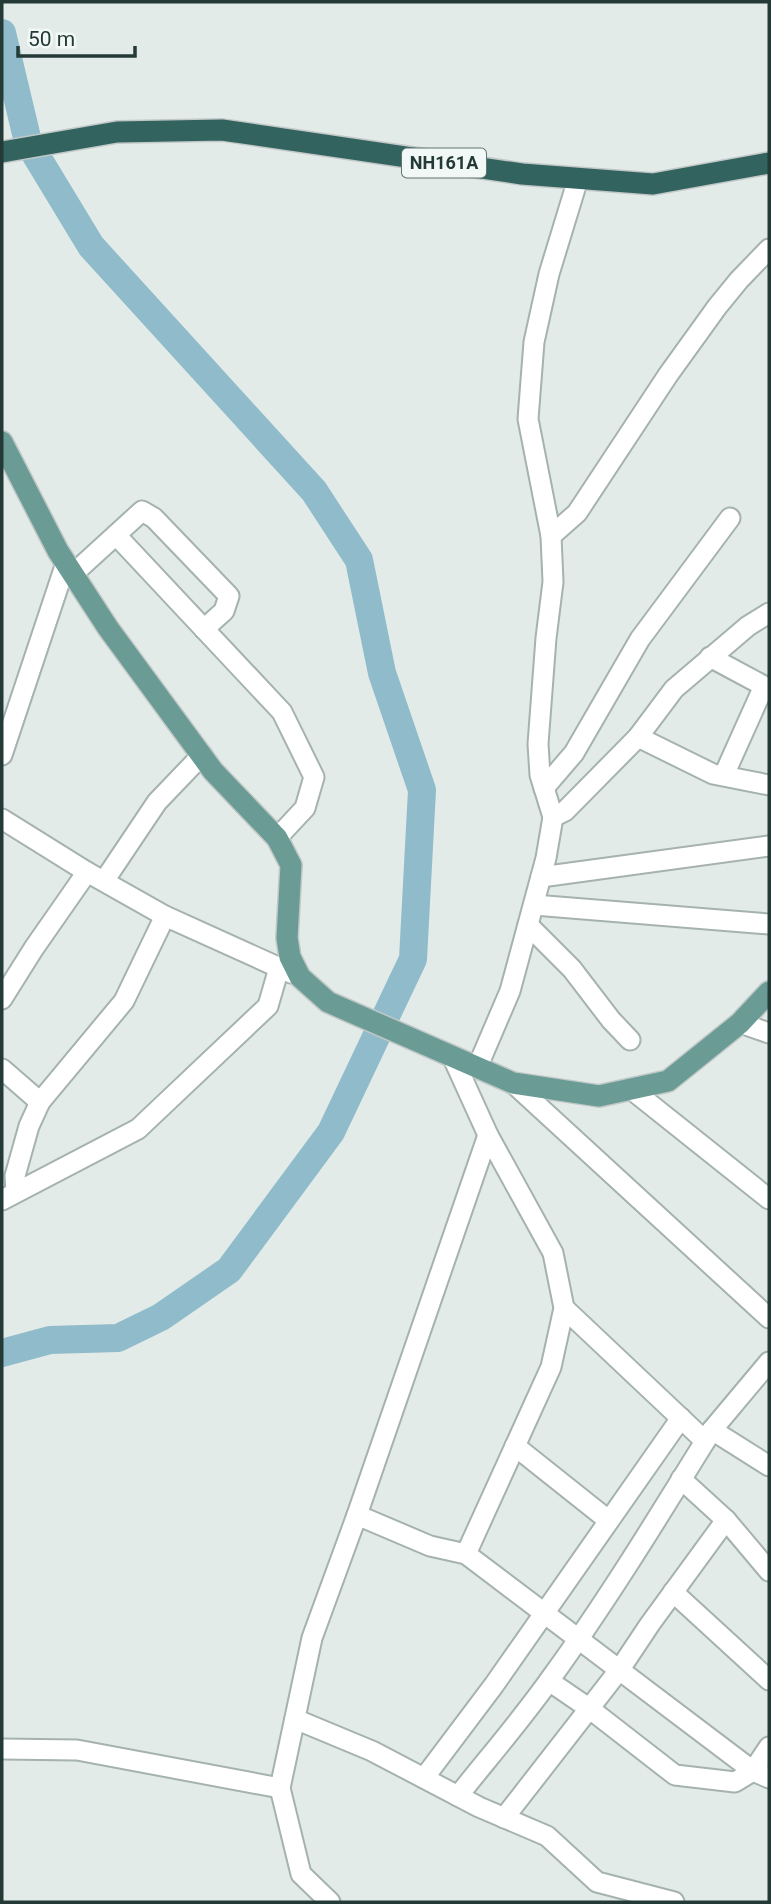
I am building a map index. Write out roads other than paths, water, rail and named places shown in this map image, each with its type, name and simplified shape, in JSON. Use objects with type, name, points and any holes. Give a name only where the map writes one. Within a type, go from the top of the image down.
[{"type":"highway","name":"NH161A","points":[[2,152],[117,132],[222,130],[522,174],[653,184],[769,163]]},
{"type":"main road","points":[[2,442],[69,569],[108,628],[214,771],[277,838],[291,865],[287,938],[290,957],[300,977],[328,1002],[513,1083],[598,1096],[668,1081],[740,1023],[769,992]]},
{"type":"street","points":[[477,1068],[510,991],[541,877],[553,817],[540,775],[538,744],[546,638],[554,582],[551,537],[528,419],[534,342],[550,274],[578,179]]},
{"type":"street","points":[[551,537],[577,513],[660,386],[717,307],[739,279],[769,249]]},
{"type":"street","points":[[2,755],[69,569],[116,535],[142,511],[155,518],[229,596],[224,611],[204,629]]},
{"type":"street","points":[[544,788],[574,753],[640,639],[730,518]]},
{"type":"street","points":[[116,535],[282,712],[314,777],[305,808],[277,838]]},
{"type":"street","points":[[553,817],[565,811],[638,737],[674,689],[709,657],[769,613]]},
{"type":"street","points":[[709,657],[764,687],[724,775]]},
{"type":"street","points":[[638,737],[713,774],[769,785]]},
{"type":"street","points":[[2,999],[34,948],[157,802],[202,755]]},
{"type":"street","points":[[2,819],[95,877],[165,916],[300,977]]},
{"type":"street","points":[[541,877],[769,845]]},
{"type":"street","points":[[534,905],[769,923]]},
{"type":"street","points":[[9,1196],[29,1126],[40,1102],[124,1001],[165,916]]},
{"type":"street","points":[[528,925],[572,969],[630,1040]]},
{"type":"street","points":[[9,1196],[138,1129],[268,1006],[279,968]]},
{"type":"street","points":[[740,1023],[769,1033]]},
{"type":"street","points":[[453,1058],[488,1135],[553,1254],[564,1308],[551,1367],[466,1554]]},
{"type":"street","points":[[2,1069],[40,1102]]},
{"type":"street","points":[[513,1083],[769,1318]]},
{"type":"street","points":[[631,1089],[769,1199]]},
{"type":"street","points":[[330,1902],[301,1874],[280,1788],[312,1638],[488,1135]]},
{"type":"street","points":[[564,1308],[681,1418],[769,1466]]},
{"type":"street","points":[[458,1796],[550,1681],[642,1545],[708,1435],[769,1362]]},
{"type":"street","points":[[424,1778],[681,1418]]},
{"type":"street","points":[[515,1446],[608,1520]]},
{"type":"street","points":[[681,1479],[726,1520],[769,1571]]},
{"type":"street","points":[[357,1515],[430,1546],[466,1554],[761,1774]]},
{"type":"street","points":[[504,1818],[620,1669],[726,1520]]},
{"type":"street","points":[[673,1592],[769,1680]]},
{"type":"street","points":[[550,1681],[675,1775],[735,1782],[761,1774]]},
{"type":"street","points":[[295,1719],[372,1751],[458,1796],[547,1836],[597,1882],[674,1902]]},
{"type":"street","points":[[761,1774],[769,1747]]},
{"type":"street","points":[[2,1749],[77,1750],[280,1788]]},
{"type":"waterway","points":[[2,33],[28,142],[91,246],[314,491],[359,560],[382,673],[422,790],[413,959],[331,1132],[229,1270],[161,1317],[118,1338],[50,1340],[2,1353]]}]
